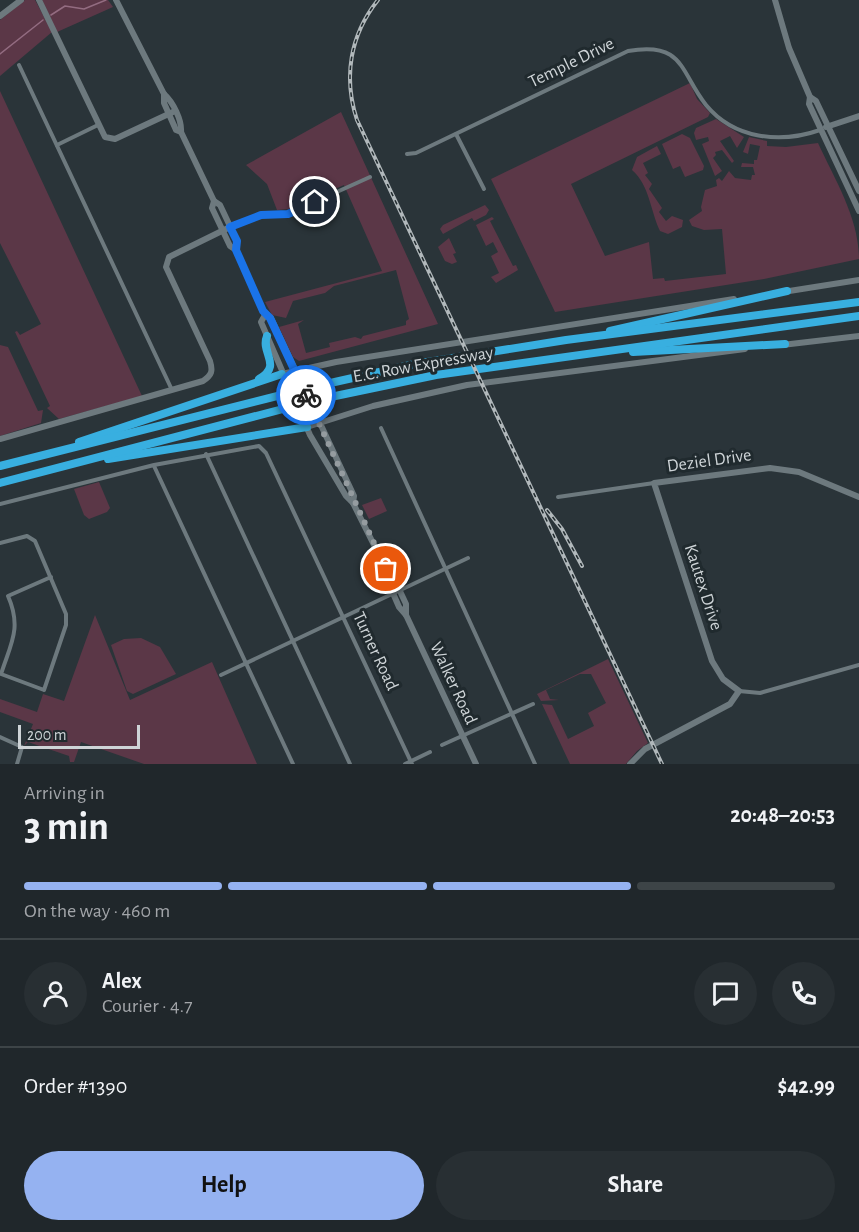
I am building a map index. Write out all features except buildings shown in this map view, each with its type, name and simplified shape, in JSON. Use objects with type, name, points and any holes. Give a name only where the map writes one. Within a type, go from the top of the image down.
[{"type":"highway","points":[[566,340],[668,320],[787,291]]},
{"type":"highway","name":"E.C. Row Expressway","points":[[0,466],[318,386],[456,357],[566,340],[859,302]]},
{"type":"highway","name":"E.C. Row Expressway","points":[[0,483],[321,399],[463,370],[859,316]]},
{"type":"highway","points":[[238,389],[269,371],[270,362],[265,340],[267,336]]},
{"type":"highway","points":[[586,354],[785,344]]},
{"type":"highway","points":[[35,457],[282,374]]},
{"type":"highway","points":[[60,467],[307,427]]},
{"type":"main road","points":[[0,16],[21,0]]},
{"type":"main road","points":[[39,0],[105,137],[115,139],[172,113]]},
{"type":"main road","name":"Walker Road","points":[[116,0],[164,94],[164,103],[172,113],[176,130],[181,132],[214,201],[220,205],[237,241],[236,250],[265,315],[270,318],[354,496],[353,503]]},
{"type":"main road","points":[[775,0],[789,48],[810,97],[809,104],[859,211]]},
{"type":"main road","points":[[810,97],[816,101],[859,191]]},
{"type":"main road","name":"Temple Drive","points":[[820,130],[859,116]]},
{"type":"main road","name":"Walker Road","points":[[214,201],[212,208],[230,246],[236,250]]},
{"type":"main road","points":[[0,440],[203,381],[212,372],[210,361],[166,267],[169,256],[230,227]]},
{"type":"main road","points":[[282,374],[293,370],[857,279]]},
{"type":"main road","name":"Walker Road","points":[[265,315],[261,322],[282,374],[307,427],[346,496],[353,503],[386,569],[391,572],[396,591],[405,604],[406,615],[476,764]]},
{"type":"main road","points":[[307,427],[373,406],[490,381],[859,336]]},
{"type":"main road","name":"Deziel Drive","points":[[654,483],[770,468],[799,472],[859,497]]},
{"type":"main road","name":"Kautex Drive","points":[[654,483],[712,662],[723,679],[739,691]]},
{"type":"main road","points":[[630,764],[645,749],[730,704],[739,691]]},
{"type":"street","name":"Temple Drive","points":[[407,154],[416,153],[628,51],[644,48],[670,54],[682,64],[707,106],[738,129],[774,138],[805,135],[820,130]]},
{"type":"street","points":[[19,65],[172,390]]},
{"type":"street","points":[[57,145],[98,125]]},
{"type":"street","points":[[456,134],[484,189]]},
{"type":"street","points":[[230,227],[261,215],[288,214],[370,177]]},
{"type":"street","points":[[381,428],[535,764]]},
{"type":"street","name":"Turner Road","points":[[206,454],[255,445],[266,453],[411,763]]},
{"type":"street","points":[[0,504],[206,454],[350,764]]},
{"type":"street","points":[[154,465],[293,764]]},
{"type":"street","name":"Deziel Drive","points":[[558,496],[654,483]]},
{"type":"street","points":[[0,543],[27,536],[35,541],[64,604],[66,625],[44,690],[1,674],[16,624],[16,615],[8,596],[51,577]]},
{"type":"street","points":[[221,675],[468,558]]},
{"type":"street","points":[[739,691],[760,693],[859,665]]},
{"type":"street","points":[[442,745],[533,704]]},
{"type":"street","points":[[0,737],[22,747],[17,764]]},
{"type":"street","points":[[405,764],[430,752]]},
{"type":"shaded area","points":[[25,0],[35,0],[52,32],[0,76],[0,20]]},
{"type":"shaded area","points":[[42,0],[108,0],[113,7],[57,32]]},
{"type":"shaded area","points":[[690,83],[697,99],[710,113],[708,117],[571,184],[605,256],[649,242],[653,279],[664,278],[665,281],[726,274],[722,229],[704,230],[692,226],[689,220],[702,211],[705,190],[717,186],[716,180],[719,178],[722,181],[729,171],[735,178],[751,180],[752,175],[755,175],[753,167],[741,167],[742,163],[754,164],[754,160],[757,160],[760,146],[750,144],[748,154],[743,152],[749,137],[767,141],[767,146],[786,147],[818,143],[851,214],[859,259],[764,279],[555,312],[491,179]]},
{"type":"shaded area","points":[[0,91],[142,396],[59,419],[47,408],[50,406],[15,332],[17,331],[20,335],[41,324],[0,243]]},
{"type":"shaded area","points":[[341,112],[438,324],[299,361],[293,357],[279,327],[304,320],[298,324],[306,353],[330,347],[329,343],[355,337],[361,339],[363,336],[406,325],[409,319],[396,270],[334,286],[325,293],[293,301],[286,318],[272,315],[265,302],[382,271],[344,185],[289,209],[277,210],[267,184],[246,165]]},
{"type":"shaded area","points":[[716,119],[744,137],[737,148],[730,136],[720,141],[734,161],[732,163],[722,150],[715,152],[716,155],[713,158],[722,171],[715,176],[702,144],[709,141],[708,137],[696,140],[694,133],[696,128]]},
{"type":"shaded area","points":[[682,134],[690,138],[704,166],[703,170],[685,177],[680,166],[673,169],[662,144]]},
{"type":"shaded area","points":[[657,146],[661,154],[643,163],[648,173],[645,175],[652,184],[649,189],[662,208],[659,212],[666,221],[672,216],[683,220],[682,227],[668,234],[660,231],[643,183],[632,170],[637,157]]},
{"type":"shaded area","points":[[485,205],[489,210],[486,215],[474,221],[472,218],[443,234],[440,229],[443,225]]},
{"type":"shaded area","points":[[492,217],[494,219],[490,221],[513,266],[516,265],[518,270],[496,283],[491,277],[499,273],[491,256],[498,252],[493,242],[486,246],[476,225]]},
{"type":"shaded area","points":[[449,238],[456,253],[453,254],[457,262],[452,264],[445,261],[438,247]]},
{"type":"shaded area","points":[[0,345],[8,347],[38,411],[43,410],[41,423],[0,436]]},
{"type":"shaded area","points":[[99,482],[110,508],[107,512],[89,519],[84,515],[74,489]]},
{"type":"shaded area","points":[[381,498],[387,511],[369,519],[362,505]]},
{"type":"shaded area","points":[[95,615],[130,700],[212,662],[257,764],[144,764],[81,742],[74,762],[70,762],[69,756],[28,742],[24,746],[33,724],[0,712],[0,699],[37,712],[43,694],[64,701]]},
{"type":"shaded area","points":[[141,638],[160,647],[176,674],[133,694],[127,691],[111,645],[124,639]]},
{"type":"shaded area","points":[[608,659],[648,743],[637,751],[626,764],[570,764],[542,704],[552,705],[568,739],[594,726],[588,713],[606,703],[591,674],[580,674],[546,690],[550,699],[559,700],[541,701],[537,694]]},
{"type":"waterway","points":[[51,15],[65,6],[84,9],[106,0]]},
{"type":"waterway","points":[[0,54],[43,20]]},
{"type":"railway","points":[[378,0],[361,27],[352,57],[350,88],[357,120],[662,764]]},
{"type":"railway","points":[[547,510],[562,529],[582,566]]},
{"type":"way so far","points":[[306,395],[354,496],[353,503],[386,569]]},
{"type":"route","points":[[306,395],[270,318],[263,311],[236,250],[237,241],[230,227],[261,215],[288,214],[315,202]]}]
